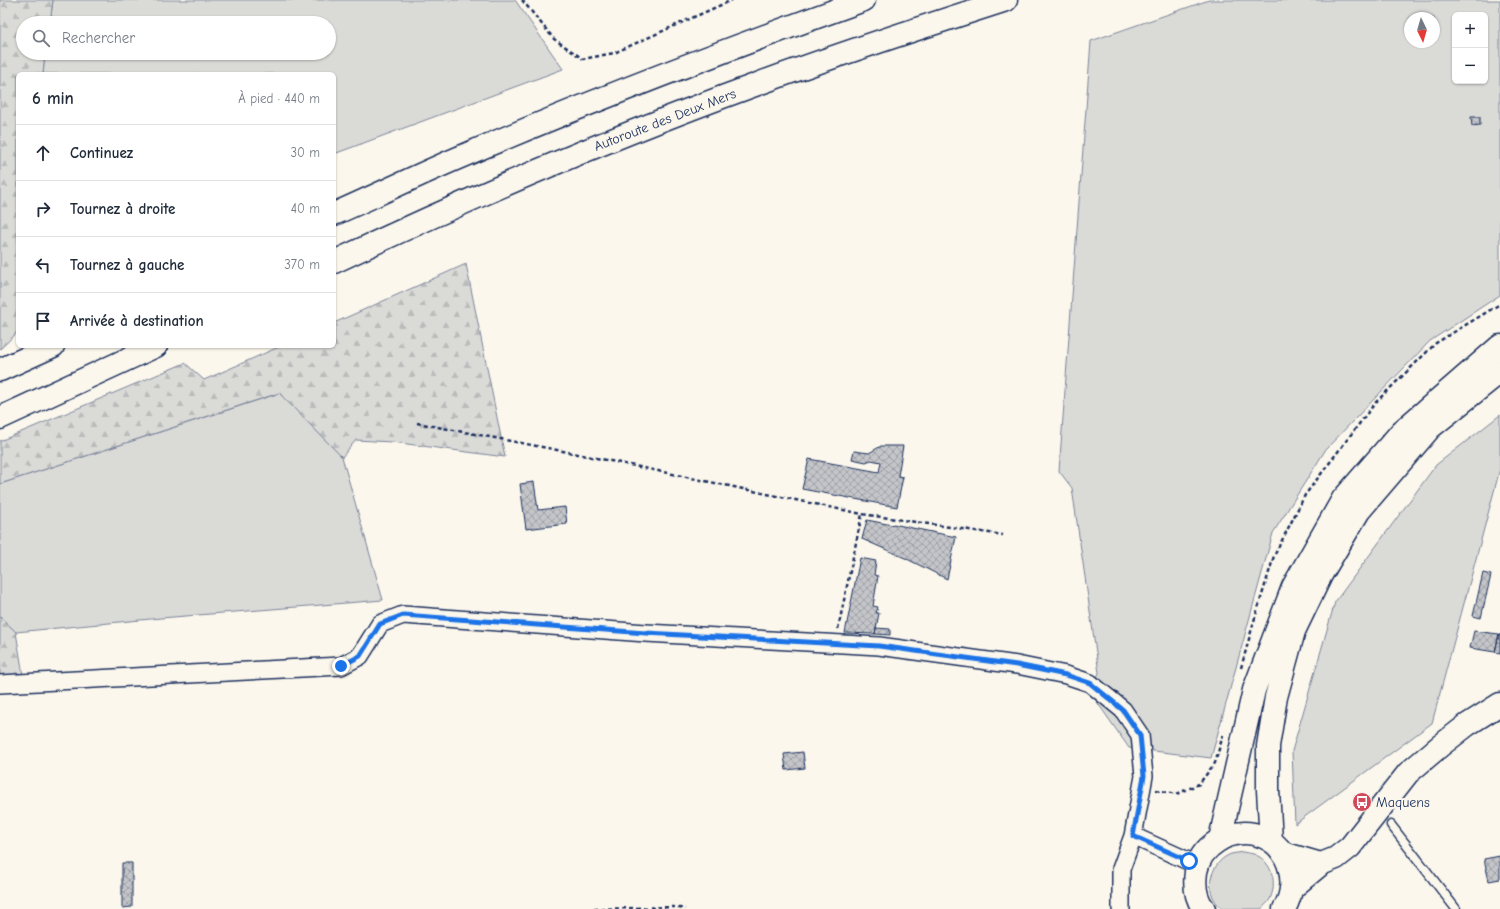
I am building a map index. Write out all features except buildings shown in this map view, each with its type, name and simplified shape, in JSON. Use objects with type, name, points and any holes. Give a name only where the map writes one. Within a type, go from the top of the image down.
[{"type":"main road","points":[[336,213],[458,158],[604,97],[748,41],[864,0]]},
{"type":"main road","name":"Autoroute des Deux Mers","points":[[336,261],[475,197],[619,137],[755,85],[893,36],[1006,0]]},
{"type":"main road","points":[[1220,839],[1254,690],[1293,586],[1343,499],[1402,431],[1500,346]]},
{"type":"main road","points":[[0,370],[48,348]]},
{"type":"main road","points":[[0,418],[152,348]]},
{"type":"main road","points":[[1284,909],[1292,888],[1291,870],[1277,847],[1268,790],[1268,746],[1276,697],[1294,631],[1318,582],[1359,511],[1430,428],[1500,372]]},
{"type":"main road","points":[[1292,888],[1322,864],[1336,858],[1350,847],[1408,773],[1456,733],[1500,704]]},
{"type":"main road","points":[[1199,907],[1194,884],[1197,865],[1205,851],[1220,839],[1235,834],[1254,834],[1277,847],[1322,864]]},
{"type":"street","points":[[0,684],[341,666],[360,656],[380,624],[403,615],[646,633],[879,646],[1017,665],[1066,675],[1090,683],[1123,710],[1140,735],[1144,776],[1133,836],[1121,869],[1121,909]]},
{"type":"street","points":[[1133,836],[1197,865]]},
{"type":"lane","points":[[1391,825],[1456,909]]},
{"type":"path","points":[[522,0],[554,39],[583,59],[614,53],[732,0]]},
{"type":"path","points":[[417,423],[568,452],[862,514],[1003,535]]},
{"type":"path","points":[[834,643],[862,514]]},
{"type":"path","points":[[594,909],[674,907],[685,909]]},
{"type":"green space","points":[[0,0],[53,0],[51,16],[16,16],[16,60],[44,60],[43,72],[16,72],[16,334],[0,349]]},
{"type":"green space","points":[[53,0],[515,0],[563,69],[336,153],[336,72],[43,72],[44,60],[336,60],[336,16],[51,16]]},
{"type":"green space","points":[[1209,0],[1500,0],[1500,295],[1430,341],[1326,449],[1273,533],[1211,758],[1129,748],[1090,692],[1099,673],[1072,488],[1059,471],[1091,41]]},
{"type":"green space","points":[[466,264],[505,457],[392,442],[356,440],[342,457],[279,393],[0,484],[0,441],[185,363],[204,380],[276,348],[336,348],[336,322]]},
{"type":"green space","points":[[280,393],[342,457],[383,600],[161,618],[16,632],[0,617],[0,484]]},
{"type":"green space","points":[[1500,415],[1500,469],[1432,723],[1295,824],[1292,751],[1335,602],[1436,465]]},
{"type":"green space","points":[[0,617],[16,632],[23,675],[0,688]]},
{"type":"green space","points":[[1243,852],[1256,855],[1270,868],[1273,887],[1270,899],[1261,909],[1222,909],[1211,893],[1210,886],[1213,873],[1220,861],[1225,857],[1231,854]]},
{"type":"place","name":"Maquens","points":[[1362,802]]},
{"type":"route","points":[[341,666],[360,656],[380,624],[403,615],[646,633],[879,646],[1017,665],[1066,675],[1090,683],[1123,710],[1140,735],[1144,776],[1133,836],[1189,861]]}]
